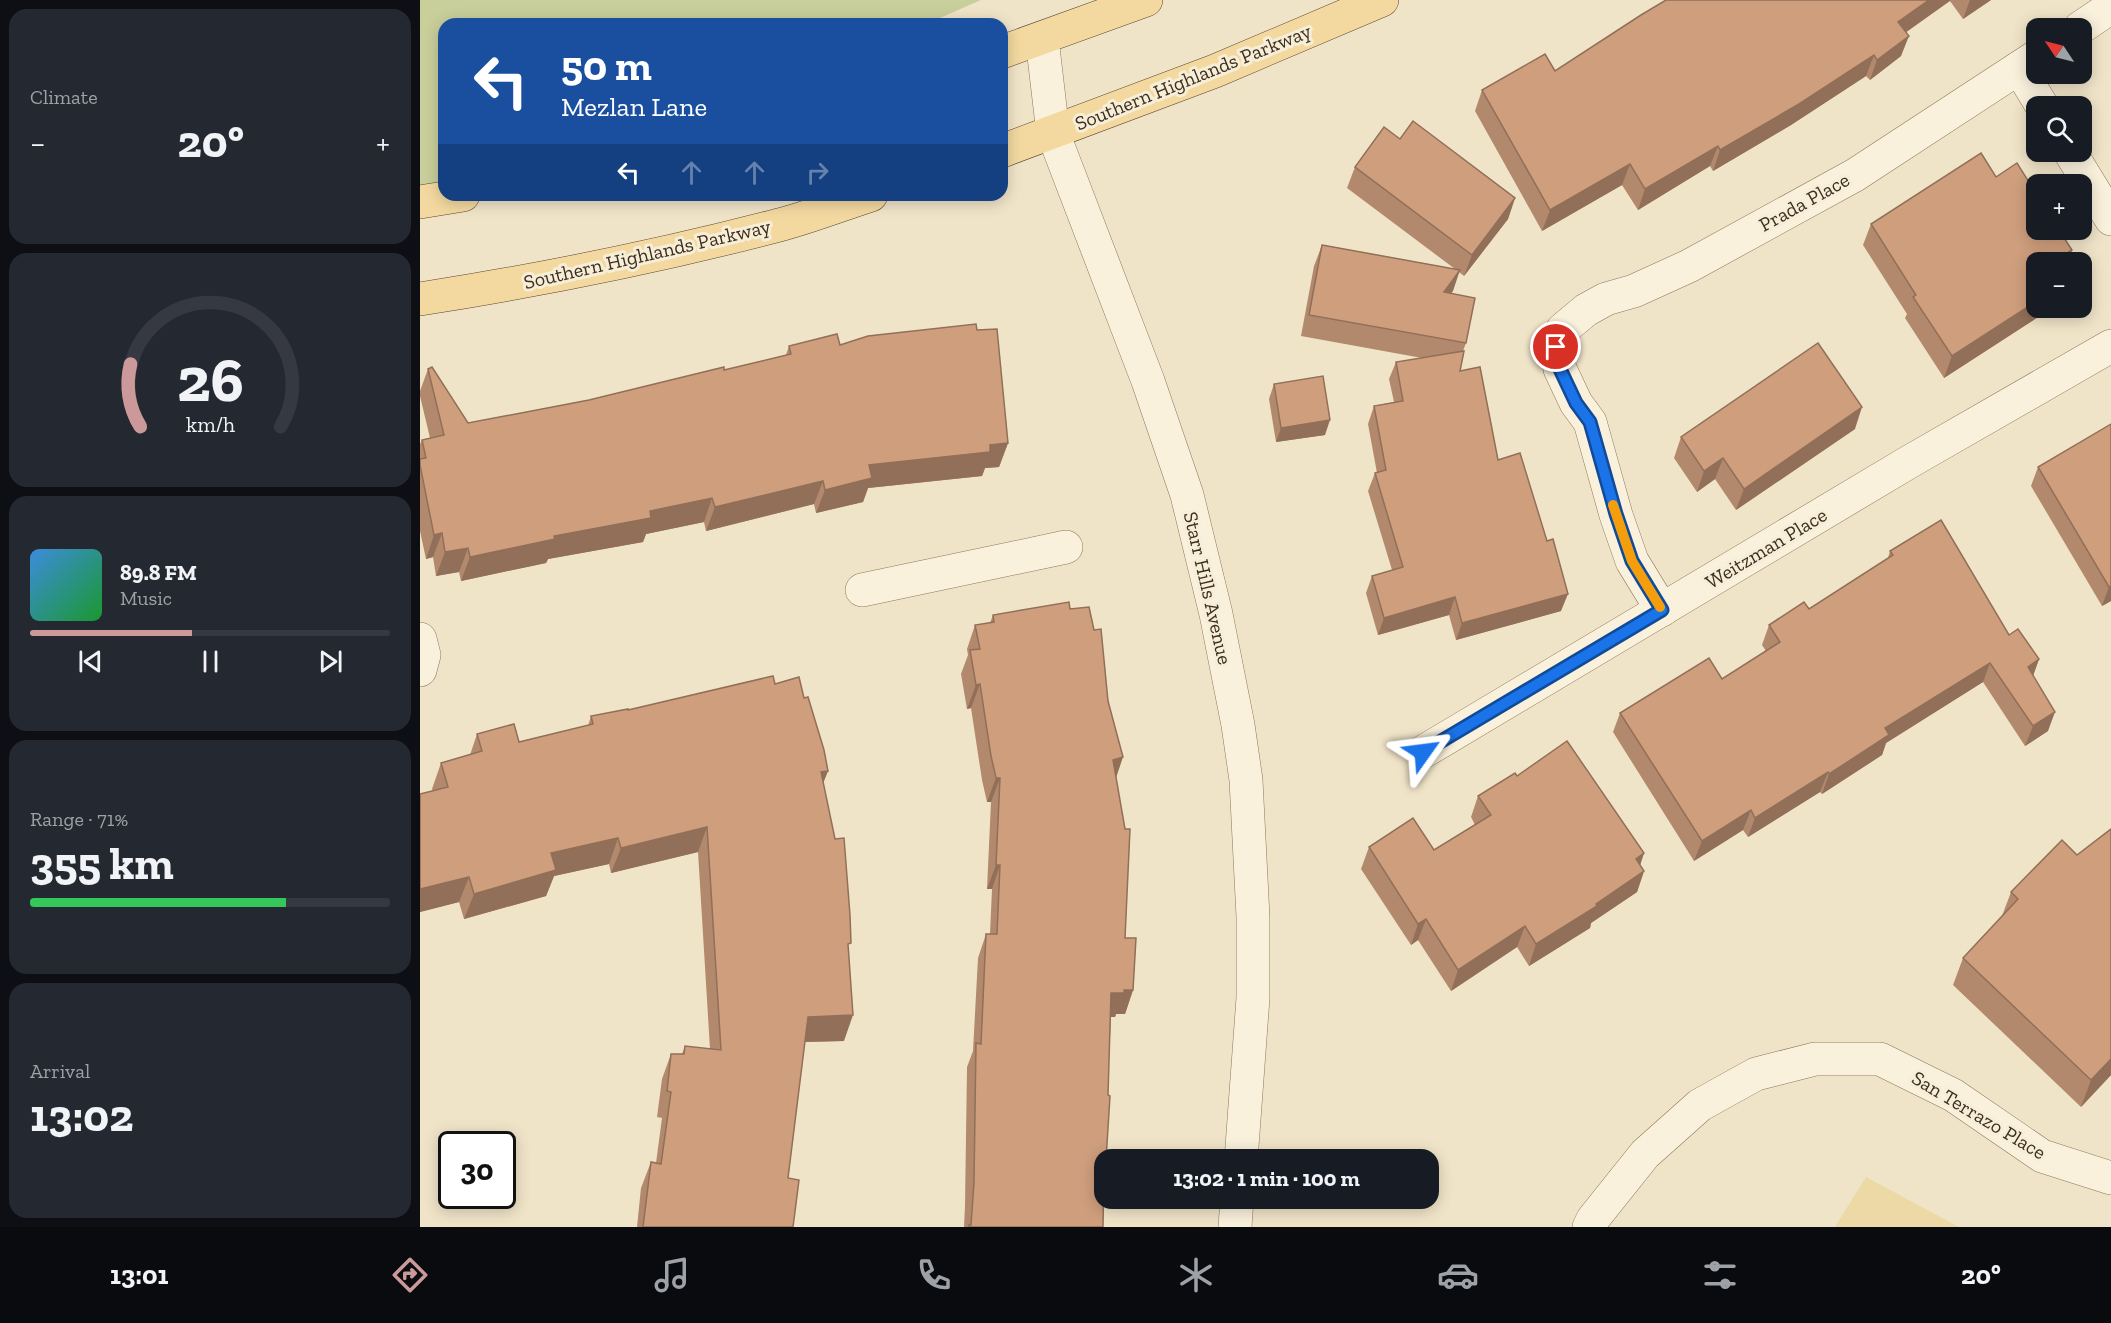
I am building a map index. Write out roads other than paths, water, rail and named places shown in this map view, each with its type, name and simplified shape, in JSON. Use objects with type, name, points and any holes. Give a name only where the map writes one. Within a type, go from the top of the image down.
[{"type":"main road","points":[[1008,50],[1146,0]]},
{"type":"main road","name":"Southern Highlands Parkway","points":[[1008,149],[1215,71],[1382,0]]},
{"type":"main road","points":[[420,202],[438,199]]},
{"type":"main road","name":"Southern Highlands Parkway","points":[[420,299],[510,285],[652,256],[781,224],[852,201]]},
{"type":"street","points":[[2092,20],[2111,7]]},
{"type":"street","name":"Starr Hills Avenue","points":[[1042,39],[1053,133],[1148,381],[1187,495],[1216,614],[1238,725],[1246,780],[1253,917],[1253,998],[1242,1149]]},
{"type":"street","name":"Prada Place","points":[[1662,610],[1632,561],[1590,422],[1576,403],[1560,369],[1556,347],[1562,330],[1586,310],[1606,299],[1634,291],[1689,266],[1855,174],[2026,63]]},
{"type":"street","points":[[2076,162],[2111,219]]},
{"type":"street","name":"Weitzman Place","points":[[1423,752],[1909,462],[2111,346]]},
{"type":"street","points":[[862,590],[1066,547]]},
{"type":"street","points":[[420,639],[424,655],[420,670]]},
{"type":"street","name":"San Terrazo Place","points":[[1589,1227],[1645,1154],[1700,1105],[1756,1074],[1815,1059],[1880,1059],[1953,1095],[2043,1156],[2111,1178]]},
{"type":"street","points":[[1235,1227],[1236,1209]]}]
